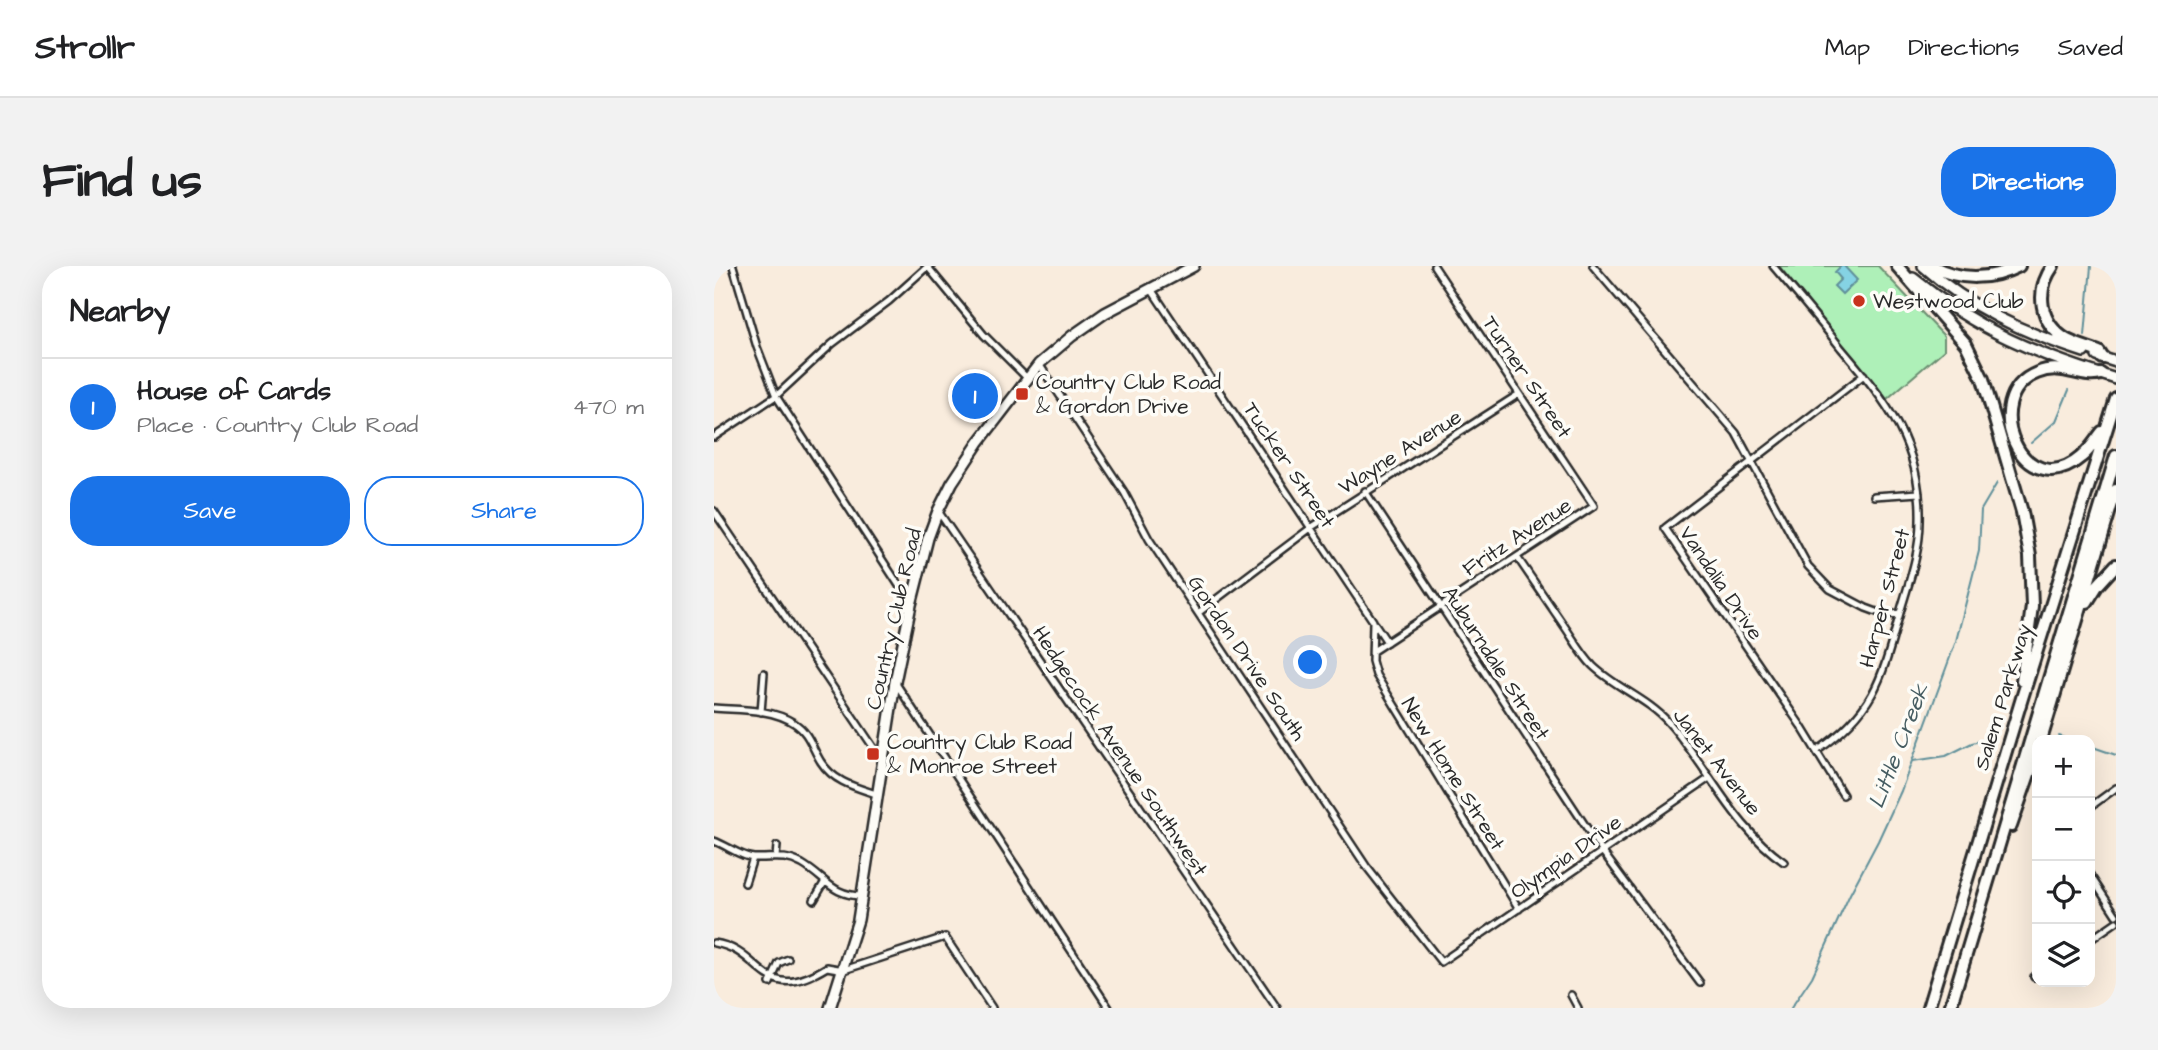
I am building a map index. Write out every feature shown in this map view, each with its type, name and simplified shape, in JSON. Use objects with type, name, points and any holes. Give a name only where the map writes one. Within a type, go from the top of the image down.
[{"type":"highway","points":[[1897,266],[1960,336],[1976,361],[2018,500],[2028,541],[2032,590],[2022,698]]},
{"type":"highway","points":[[1933,266],[1957,276],[1981,277],[1997,275],[2019,266]]},
{"type":"highway","points":[[2053,266],[2044,281],[2041,294],[2046,318],[2067,340],[2099,352],[2108,359]]},
{"type":"highway","points":[[2101,374],[2093,376],[2054,369],[2031,376],[2022,383],[2012,400],[2010,431],[2018,451],[2027,461],[2055,470],[2066,467],[2081,457],[2108,425]]},
{"type":"highway","name":"Salem Parkway","points":[[1928,1008],[2116,399]]},
{"type":"highway","name":"Salem Parkway","points":[[1950,1008],[2116,456]]},
{"type":"highway","points":[[2043,735],[2116,490]]},
{"type":"highway","points":[[2078,620],[2097,586],[2116,565]]},
{"type":"highway","points":[[1989,880],[1999,861],[2032,765]]},
{"type":"main road","name":"Country Club Road","points":[[830,1008],[844,970],[863,895],[876,794],[911,605],[928,538],[952,483],[979,442],[1039,364],[1105,313],[1194,266]]},
{"type":"main road","points":[[1897,266],[1986,330],[2028,349],[2116,379]]},
{"type":"main road","points":[[1923,266],[1953,291],[1994,316],[2034,335],[2108,359]]},
{"type":"street","points":[[733,266],[757,347],[776,396],[911,605]]},
{"type":"street","points":[[714,438],[776,396],[832,344],[889,301],[927,266],[984,335],[1027,378]]},
{"type":"street","name":"Turner Street","points":[[1434,266],[1594,506]]},
{"type":"street","points":[[1593,266],[1729,425],[1808,566],[1830,589],[1867,608],[1885,615],[1900,613]]},
{"type":"street","name":"Harper Street","points":[[1773,266],[1885,402],[1907,440],[1919,494],[1918,548],[1887,662],[1868,705],[1851,724],[1817,751]]},
{"type":"street","name":"Tucker Street","points":[[1151,289],[1387,642]]},
{"type":"street","name":"Gordon Drive South","points":[[1039,364],[1124,492],[1149,538],[1366,866],[1441,962]]},
{"type":"street","name":"Vandalia Drive","points":[[1843,795],[1817,751],[1665,528],[1864,375]]},
{"type":"street","name":"Wayne Avenue","points":[[1198,613],[1312,527],[1519,394]]},
{"type":"street","name":"Auburndale Street","points":[[1365,491],[1602,851],[1700,983]]},
{"type":"street","points":[[1874,496],[1919,494]]},
{"type":"street","name":"Fritz Avenue","points":[[1387,642],[1594,506]]},
{"type":"street","points":[[714,511],[882,760]]},
{"type":"street","name":"Hedgecock Avenue Southwest","points":[[938,512],[1277,1008]]},
{"type":"street","name":"Janet Avenue","points":[[1517,557],[1590,663],[1668,721],[1749,830],[1784,862]]},
{"type":"street","points":[[1373,621],[1373,651]]},
{"type":"street","points":[[1373,651],[1387,642]]},
{"type":"street","name":"New Home Street","points":[[1373,651],[1372,661],[1376,675],[1388,698],[1433,766],[1518,909]]},
{"type":"street","points":[[761,712],[764,673]]},
{"type":"street","points":[[895,682],[1109,1008]]},
{"type":"street","points":[[714,708],[761,712],[785,718],[799,727],[810,740],[821,762],[834,777],[876,794]]},
{"type":"street","name":"Olympia Drive","points":[[1441,962],[1709,779]]},
{"type":"street","points":[[2095,803],[2116,788]]},
{"type":"street","points":[[714,841],[753,858],[776,857],[803,865],[824,883],[846,894],[863,895]]},
{"type":"street","points":[[776,857],[777,846]]},
{"type":"street","points":[[746,883],[753,858]]},
{"type":"street","points":[[814,900],[824,883]]},
{"type":"street","points":[[2095,883],[2116,915]]},
{"type":"street","points":[[2095,937],[2116,922]]},
{"type":"street","points":[[714,943],[730,948],[770,983],[778,987],[795,988],[810,982],[827,967],[844,970],[945,937],[991,1008]]},
{"type":"street","points":[[770,983],[779,963],[788,959]]},
{"type":"street","points":[[1571,995],[1578,1008]]},
{"type":"green space","name":"Westwood Club","points":[[1779,266],[1878,266],[1944,336],[1944,350],[1887,399]]},
{"type":"water","points":[[1841,266],[1857,280],[1842,294],[1834,286],[1841,279],[1835,272]]},
{"type":"waterway","name":"Little Creek","points":[[2085,336],[2091,266]]},
{"type":"waterway","name":"Little Creek","points":[[2031,443],[2056,421],[2069,390]]},
{"type":"waterway","name":"Little Creek","points":[[1791,1008],[1812,977],[1901,791],[1956,641],[1979,551],[1981,510],[1997,483]]},
{"type":"waterway","points":[[1913,761],[1946,756],[1972,743],[1995,737]]},
{"type":"waterway","points":[[2095,748],[2116,755]]},
{"type":"place","name":"Westwood Club","points":[[1859,301]]},
{"type":"place","name":"Country Club Road & Gordon Drive","points":[[1022,394]]},
{"type":"place","name":"House of Cards","points":[[975,396]]},
{"type":"place","name":"Country Club Road & Monroe Street","points":[[873,754]]}]
